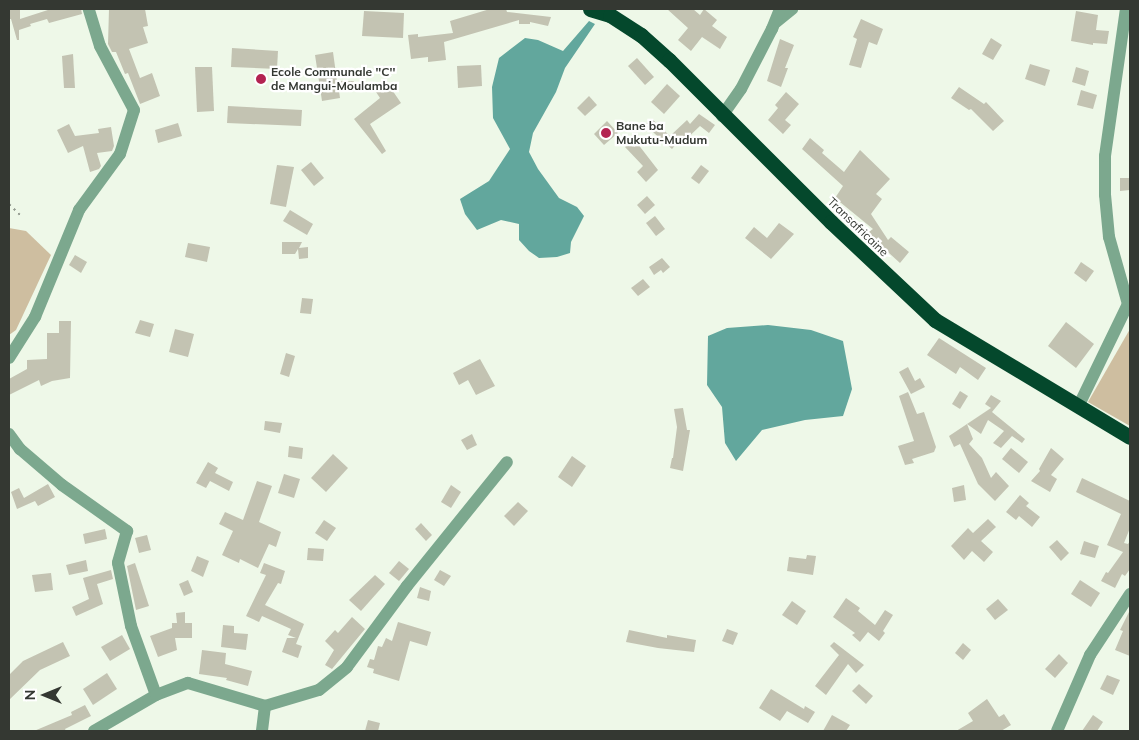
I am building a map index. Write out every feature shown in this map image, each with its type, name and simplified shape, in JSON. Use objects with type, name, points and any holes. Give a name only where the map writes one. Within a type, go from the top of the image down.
[{"type":"highway","name":"Transafricaine","points":[[590,9],[610,15],[640,35],[669,60],[722,116],[935,320],[1130,437]]},
{"type":"street","points":[[9,358],[35,317],[79,210],[120,154],[134,110],[100,46],[89,9]]},
{"type":"street","points":[[722,116],[742,89],[780,9]]},
{"type":"street","points":[[774,24],[792,9]]},
{"type":"street","points":[[1078,407],[1129,304],[1110,237],[1105,195],[1105,156],[1126,9]]},
{"type":"street","points":[[9,434],[20,449],[62,484],[126,531],[118,563],[131,626],[156,695]]},
{"type":"street","points":[[94,731],[156,695],[188,683],[265,706],[319,690],[347,667],[407,586],[507,462]]},
{"type":"street","points":[[1057,731],[1090,655],[1130,594]]},
{"type":"street","points":[[262,731],[265,706]]},
{"type":"path","points":[[9,204],[21,216]]},
{"type":"shaded area","points":[[9,228],[26,231],[51,255],[16,330],[9,335]]},
{"type":"shaded area","points":[[1130,329],[1130,426],[1088,402]]},
{"type":"water","points":[[589,21],[595,24],[565,68],[556,92],[533,133],[529,152],[538,169],[559,198],[577,207],[584,216],[571,242],[570,253],[557,257],[539,258],[519,240],[519,224],[501,220],[477,230],[465,214],[460,199],[489,181],[510,149],[493,118],[492,87],[499,58],[525,38],[538,40],[563,51]]},
{"type":"water","points":[[768,325],[811,330],[843,341],[852,389],[843,416],[805,420],[762,430],[736,461],[725,443],[722,407],[707,385],[708,336],[727,328]]},
{"type":"building","points":[[9,9],[20,9],[20,19],[51,9],[81,9],[82,14],[49,23],[47,19],[30,24],[31,26],[19,30],[19,40],[17,40],[11,19],[9,19]]},
{"type":"building","points":[[109,9],[145,9],[148,26],[143,27],[148,43],[129,49],[140,78],[152,73],[160,96],[140,104],[128,73],[125,74],[116,52],[112,52],[108,44]]},
{"type":"building","points":[[490,9],[506,9],[507,12],[551,17],[548,26],[530,22],[530,24],[519,24],[519,20],[444,42],[446,60],[428,62],[428,57],[411,59],[408,35],[418,34],[418,37],[453,33],[450,21]]},
{"type":"building","points":[[667,9],[693,9],[700,15],[704,9],[717,20],[712,26],[727,37],[720,49],[702,37],[691,51],[678,40],[688,28]]},
{"type":"building","points":[[364,11],[404,13],[403,38],[362,36]]},
{"type":"building","points":[[1076,11],[1098,15],[1096,30],[1109,31],[1107,44],[1093,43],[1093,45],[1071,41]]},
{"type":"building","points":[[861,19],[883,29],[877,45],[869,42],[861,68],[849,65],[857,39],[853,37]]},
{"type":"building","points":[[991,38],[1002,45],[993,60],[982,54]]},
{"type":"building","points":[[780,39],[794,45],[785,68],[788,68],[781,87],[767,81]]},
{"type":"building","points":[[232,48],[278,51],[277,69],[231,67]]},
{"type":"building","points":[[333,52],[337,81],[354,81],[354,91],[339,91],[340,98],[322,101],[315,55]]},
{"type":"building","points":[[73,54],[75,88],[64,88],[62,56]]},
{"type":"building","points":[[637,58],[654,77],[645,85],[628,66]]},
{"type":"building","points":[[1030,64],[1050,70],[1045,86],[1025,79]]},
{"type":"building","points":[[481,65],[482,86],[458,88],[457,66]]},
{"type":"building","points":[[195,67],[212,67],[214,111],[197,112]]},
{"type":"building","points":[[1076,67],[1089,71],[1085,86],[1072,82]]},
{"type":"building","points":[[388,84],[401,103],[370,124],[386,151],[382,154],[354,119],[380,98],[376,92]]},
{"type":"building","points":[[667,84],[680,96],[664,114],[651,102]]},
{"type":"building","points":[[959,87],[984,104],[986,102],[1004,121],[993,131],[971,109],[969,110],[951,98]]},
{"type":"building","points":[[1081,90],[1097,95],[1093,109],[1077,105]]},
{"type":"building","points":[[786,92],[799,104],[785,120],[791,125],[783,134],[768,120],[778,108],[775,105]]},
{"type":"building","points":[[589,96],[597,105],[585,116],[577,108]]},
{"type":"building","points":[[228,106],[302,110],[301,126],[227,123]]},
{"type":"building","points":[[699,114],[715,125],[709,133],[700,126],[679,146],[677,143],[672,149],[645,125],[652,119],[670,136],[687,120],[690,124]]},
{"type":"building","name":"Bane ba Mukutu-Mudum","points":[[607,121],[618,133],[604,145],[594,134]]},
{"type":"building","points":[[178,123],[182,136],[158,143],[155,130]]},
{"type":"building","points":[[69,124],[75,136],[99,133],[98,129],[111,127],[114,146],[112,151],[97,153],[101,166],[99,169],[90,172],[83,146],[68,153],[57,130]]},
{"type":"building","points":[[810,138],[824,150],[822,153],[844,172],[860,150],[890,179],[876,194],[882,199],[871,214],[888,240],[891,237],[909,252],[900,263],[878,243],[875,245],[867,233],[873,229],[835,198],[843,186],[802,149]]},
{"type":"building","points":[[634,139],[658,170],[646,182],[637,172],[643,166],[625,147]]},
{"type":"building","points":[[311,162],[324,178],[314,186],[301,170]]},
{"type":"building","points":[[277,165],[294,167],[286,207],[270,204]]},
{"type":"building","points":[[701,165],[709,171],[699,184],[691,178]]},
{"type":"building","points":[[1120,178],[1130,178],[1130,190],[1120,191]]},
{"type":"building","points":[[647,196],[655,205],[645,214],[637,205]]},
{"type":"building","points":[[290,210],[313,224],[307,235],[283,221]]},
{"type":"building","points":[[655,216],[665,229],[656,236],[646,223]]},
{"type":"building","points":[[779,223],[794,234],[771,259],[745,238],[754,227],[767,238]]},
{"type":"building","points":[[282,242],[302,242],[299,248],[308,247],[308,258],[299,259],[298,249],[295,254],[282,254]]},
{"type":"building","points":[[188,243],[210,247],[207,262],[185,257]]},
{"type":"building","points":[[75,255],[87,262],[81,273],[69,265]]},
{"type":"building","points":[[662,258],[670,267],[663,273],[661,270],[654,275],[649,267]]},
{"type":"building","points":[[1081,262],[1094,271],[1086,282],[1074,273]]},
{"type":"building","points":[[643,279],[650,287],[638,296],[631,288]]},
{"type":"building","points":[[302,298],[313,299],[311,314],[300,313]]},
{"type":"building","points":[[140,320],[154,324],[150,337],[135,333]]},
{"type":"building","points":[[59,321],[71,321],[70,378],[52,381],[41,386],[39,380],[9,395],[9,379],[27,369],[27,360],[47,359],[47,333],[59,333]]},
{"type":"building","points":[[1066,322],[1094,344],[1076,368],[1048,346]]},
{"type":"building","points":[[175,329],[194,334],[188,357],[169,352]]},
{"type":"building","points":[[939,338],[986,368],[978,380],[960,367],[956,374],[927,355]]},
{"type":"building","points":[[286,353],[295,356],[289,377],[280,374]]},
{"type":"building","points":[[480,359],[495,386],[476,395],[468,380],[459,385],[453,373]]},
{"type":"building","points":[[908,367],[915,381],[920,378],[925,387],[911,394],[899,372]]},
{"type":"building","points":[[960,391],[968,396],[960,409],[952,404]]},
{"type":"building","points":[[908,392],[917,414],[924,412],[936,447],[934,452],[912,459],[914,463],[905,465],[898,446],[914,441],[899,396]]},
{"type":"building","points":[[991,395],[1001,401],[992,412],[1025,439],[1022,443],[1012,436],[1001,448],[993,443],[1004,431],[988,420],[981,434],[967,424],[991,408],[985,404]]},
{"type":"building","points":[[683,408],[687,430],[690,430],[683,471],[670,468],[677,427],[674,409]]},
{"type":"building","points":[[265,421],[282,423],[280,433],[264,430]]},
{"type":"building","points":[[967,424],[973,439],[969,444],[982,458],[991,478],[996,472],[1009,486],[995,501],[978,484],[960,444],[954,447],[949,436]]},
{"type":"building","points":[[472,434],[477,445],[467,450],[461,440]]},
{"type":"building","points":[[289,446],[303,448],[302,459],[288,457]]},
{"type":"building","points":[[1011,448],[1028,462],[1019,473],[1002,459]]},
{"type":"building","points":[[1051,448],[1064,459],[1051,475],[1057,479],[1050,492],[1031,481],[1040,471],[1039,469]]},
{"type":"building","points":[[333,454],[348,468],[326,492],[311,478]]},
{"type":"building","points":[[572,456],[586,466],[572,487],[558,477]]},
{"type":"building","points":[[208,462],[218,468],[215,473],[233,482],[229,491],[210,481],[206,488],[196,483]]},
{"type":"building","points":[[284,474],[300,479],[294,498],[278,493]]},
{"type":"building","points":[[1082,478],[1130,501],[1130,528],[1124,543],[1128,544],[1130,541],[1130,569],[1125,576],[1122,574],[1115,588],[1101,581],[1123,552],[1107,545],[1121,514],[1076,492]]},
{"type":"building","points":[[257,481],[272,486],[259,522],[281,532],[276,547],[269,544],[258,568],[240,559],[239,563],[222,555],[233,531],[219,524],[225,512],[243,520]]},
{"type":"building","points":[[48,484],[55,497],[38,506],[35,501],[17,509],[11,492],[19,488],[24,498]]},
{"type":"building","points":[[451,485],[461,492],[451,508],[441,502]]},
{"type":"building","points":[[964,485],[966,500],[954,502],[952,488]]},
{"type":"building","points":[[1020,495],[1029,503],[1026,506],[1040,517],[1032,527],[1019,516],[1016,520],[1006,512]]},
{"type":"building","points":[[518,502],[528,511],[514,526],[504,516]]},
{"type":"building","points":[[988,519],[996,527],[981,541],[993,552],[984,562],[972,551],[964,560],[951,546],[968,528],[973,533]]},
{"type":"building","points":[[324,520],[336,528],[327,541],[315,533]]},
{"type":"building","points":[[421,523],[432,535],[426,541],[415,529]]},
{"type":"building","points":[[105,529],[107,539],[85,544],[83,534]]},
{"type":"building","points":[[147,535],[151,550],[139,553],[135,538]]},
{"type":"building","points":[[1057,540],[1069,553],[1061,561],[1049,547]]},
{"type":"building","points":[[1084,541],[1099,546],[1095,558],[1080,554]]},
{"type":"building","points":[[308,548],[324,549],[323,561],[307,560]]},
{"type":"building","points":[[807,555],[816,556],[813,575],[787,571],[789,557],[806,559]]},
{"type":"building","points":[[197,556],[209,561],[203,577],[191,571]]},
{"type":"building","points":[[86,560],[88,571],[69,575],[66,565]]},
{"type":"building","points":[[399,561],[409,569],[399,581],[389,573]]},
{"type":"building","points":[[135,563],[149,606],[136,610],[127,566]]},
{"type":"building","points":[[264,563],[285,571],[281,584],[278,583],[265,605],[304,624],[296,644],[302,646],[298,658],[282,652],[287,638],[296,638],[288,635],[291,629],[262,616],[259,622],[246,616],[266,575],[260,573]]},
{"type":"building","points":[[111,570],[113,579],[97,584],[103,604],[76,616],[72,607],[89,599],[83,578]]},
{"type":"building","points":[[440,570],[451,576],[444,586],[434,580]]},
{"type":"building","points":[[51,573],[53,590],[35,592],[32,575]]},
{"type":"building","points":[[375,575],[385,584],[361,611],[349,600]]},
{"type":"building","points":[[188,580],[193,592],[184,596],[179,584]]},
{"type":"building","points":[[1080,580],[1100,593],[1091,607],[1071,594]]},
{"type":"building","points":[[420,587],[431,591],[429,601],[417,598]]},
{"type":"building","points":[[846,598],[860,608],[858,611],[875,625],[885,610],[893,615],[879,641],[868,632],[860,642],[852,635],[855,633],[833,617]]},
{"type":"building","points":[[998,599],[1008,610],[995,620],[986,609]]},
{"type":"building","points":[[792,601],[806,611],[797,625],[782,615]]},
{"type":"building","points":[[1130,610],[1130,656],[1115,650],[1123,631],[1120,630]]},
{"type":"building","points":[[185,612],[185,623],[192,623],[192,638],[175,638],[177,650],[158,657],[150,636],[172,628],[172,623],[177,623],[176,613]]},
{"type":"building","points":[[352,617],[365,629],[332,669],[325,665],[334,650],[325,641],[335,630],[338,633]]},
{"type":"building","points":[[398,622],[431,632],[427,646],[410,641],[399,681],[373,673],[374,669],[367,667],[370,659],[374,660],[378,646],[382,647],[386,638],[392,641]]},
{"type":"building","points":[[223,625],[234,626],[234,633],[248,634],[246,650],[221,647]]},
{"type":"building","points":[[727,629],[738,633],[733,645],[722,641]]},
{"type":"building","points":[[629,630],[667,638],[667,635],[696,640],[694,652],[626,642]]},
{"type":"building","points":[[122,635],[130,649],[110,661],[101,647]]},
{"type":"building","points":[[63,642],[70,656],[40,670],[9,700],[9,675],[23,661]]},
{"type":"building","points":[[834,642],[864,665],[856,673],[848,664],[826,695],[815,686],[839,655],[830,646]]},
{"type":"building","points":[[963,643],[971,650],[963,660],[955,653]]},
{"type":"building","points":[[202,650],[226,653],[225,664],[252,671],[248,686],[226,680],[227,678],[199,674]]},
{"type":"building","points":[[1059,654],[1068,663],[1055,678],[1045,669]]},
{"type":"building","points":[[107,673],[117,689],[93,705],[83,689]]},
{"type":"building","points":[[1107,675],[1120,680],[1113,695],[1100,689]]},
{"type":"building","points":[[859,684],[873,696],[866,704],[852,691]]},
{"type":"building","points":[[771,689],[804,709],[805,706],[815,712],[808,723],[787,711],[780,721],[759,708]]},
{"type":"building","points":[[987,699],[999,717],[1004,714],[1011,725],[1001,731],[956,731],[973,721],[968,713]]},
{"type":"building","points":[[85,705],[91,716],[65,729],[66,731],[34,731],[72,715],[71,712]]},
{"type":"building","points":[[832,715],[850,725],[846,731],[823,731]]},
{"type":"building","points":[[1093,715],[1103,722],[1097,731],[1082,731]]},
{"type":"building","points":[[368,720],[380,723],[378,731],[365,731]]},
{"type":"place","name":"Ecole Communale ''C'' de Mangui-Moulamba","points":[[261,79]]},
{"type":"place","name":"Bane ba Mukutu-Mudum","points":[[606,133]]}]
